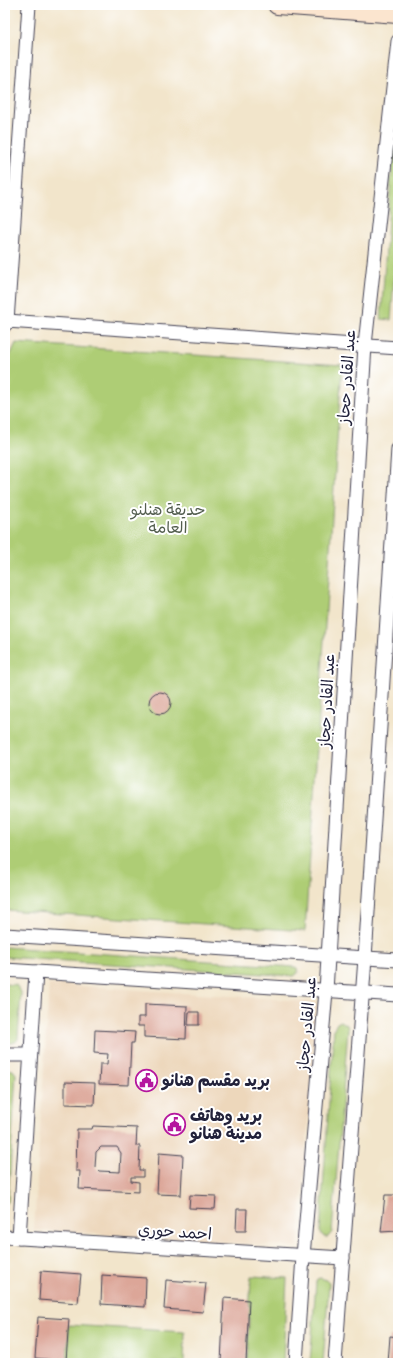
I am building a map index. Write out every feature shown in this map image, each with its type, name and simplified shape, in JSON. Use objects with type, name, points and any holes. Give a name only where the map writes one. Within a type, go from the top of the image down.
[{"type":"main road","points":[[277,5],[398,14]]},
{"type":"street","points":[[29,5],[6,322],[365,344],[398,348]]},
{"type":"street","name":"عبد القادر حجاز","points":[[296,1363],[303,1256],[326,991],[365,344],[398,41]]},
{"type":"street","points":[[335,1363],[365,958],[397,488],[398,449]]},
{"type":"street","points":[[5,935],[398,960]]},
{"type":"street","points":[[5,970],[398,995]]},
{"type":"street","points":[[19,1238],[36,972]]},
{"type":"street","points":[[5,1055],[30,1055]]},
{"type":"street","name":"احمد حوري","points":[[5,1237],[343,1258]]},
{"type":"shaded area","points":[[49,984],[318,1002],[298,1247],[34,1230]]},
{"type":"green space","points":[[398,79],[398,226],[391,320],[381,319]]},
{"type":"green space","name":"حديقة هنلنو العامة","points":[[16,343],[342,365],[305,931],[5,910],[5,367]]},
{"type":"green space","points":[[5,947],[295,967],[297,968],[298,973],[294,976],[5,957]]},
{"type":"green space","points":[[5,984],[16,985],[21,992],[18,1039],[12,1043],[5,1043]]},
{"type":"green space","points":[[341,1021],[347,1025],[348,1029],[332,1232],[328,1237],[324,1237],[320,1232],[334,1029],[337,1023]]},
{"type":"green space","points":[[5,1069],[13,1070],[16,1074],[8,1202],[5,1204]]},
{"type":"green space","points":[[251,1276],[287,1278],[283,1363],[247,1363]]},
{"type":"green space","points":[[320,1278],[327,1280],[329,1284],[323,1363],[310,1363],[316,1282],[317,1279]]},
{"type":"green space","points":[[69,1325],[185,1332],[184,1363],[67,1363]]},
{"type":"building","points":[[160,692],[168,695],[171,703],[168,711],[160,714],[152,711],[149,703],[152,695]]},
{"type":"building","points":[[145,1004],[187,1006],[186,1039],[144,1037],[144,1026],[138,1026],[138,1017],[145,1017]]},
{"type":"building","points":[[189,1012],[199,1012],[199,1025],[188,1025]]},
{"type":"building","points":[[95,1030],[135,1032],[134,1043],[131,1043],[129,1085],[99,1084],[100,1064],[107,1064],[108,1054],[94,1053]]},
{"type":"building","points":[[65,1082],[95,1083],[94,1105],[65,1104]]},
{"type":"building","points":[[93,1126],[137,1128],[136,1146],[140,1146],[139,1170],[143,1170],[143,1177],[131,1177],[131,1181],[139,1182],[139,1192],[79,1189],[80,1171],[76,1171],[77,1129],[92,1129]],"holes":[[[101,1147],[117,1147],[121,1153],[120,1172],[99,1171],[95,1167],[96,1152]]]},
{"type":"building","points":[[159,1153],[183,1155],[181,1195],[157,1194]]},
{"type":"building","points":[[190,1195],[216,1196],[215,1209],[189,1208]]},
{"type":"building","points":[[385,1195],[398,1195],[398,1231],[381,1232]]},
{"type":"building","points":[[237,1209],[247,1209],[246,1231],[236,1231]]},
{"type":"building","points":[[41,1271],[81,1274],[78,1303],[39,1300]]},
{"type":"building","points":[[102,1275],[146,1278],[145,1307],[101,1304]]},
{"type":"building","points":[[166,1280],[206,1283],[203,1312],[164,1309]]},
{"type":"building","points":[[224,1298],[249,1300],[246,1363],[221,1363]]},
{"type":"building","points":[[38,1317],[69,1319],[66,1361],[35,1358]]},
{"type":"building","points":[[390,1336],[398,1337],[398,1363],[388,1363]]},
{"type":"place","name":"بريد مقسم هنانو","points":[[146,1080]]},
{"type":"place","name":"بريد وهاتف مدينة هنانو","points":[[174,1124]]}]
